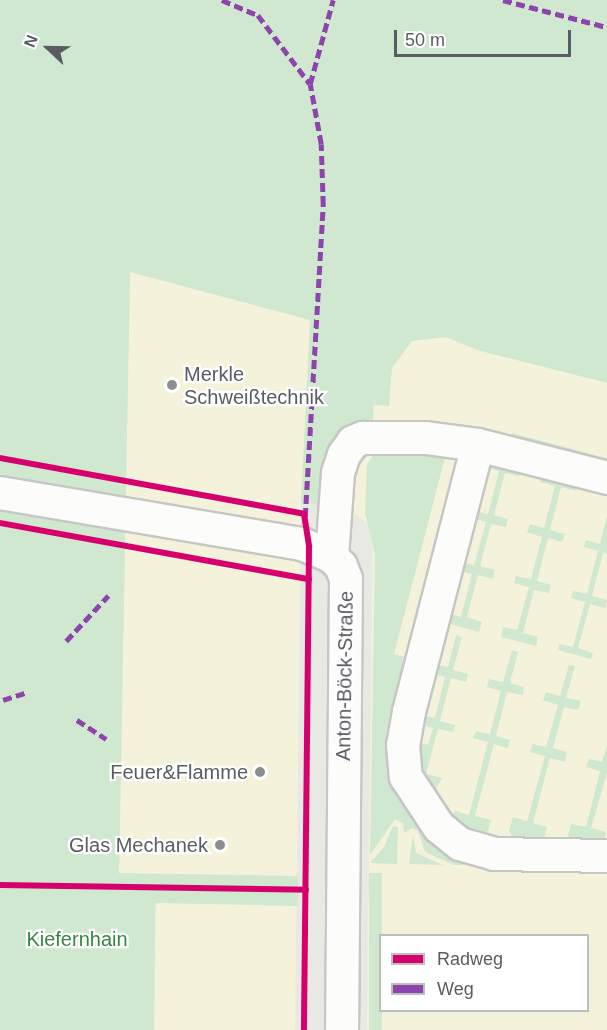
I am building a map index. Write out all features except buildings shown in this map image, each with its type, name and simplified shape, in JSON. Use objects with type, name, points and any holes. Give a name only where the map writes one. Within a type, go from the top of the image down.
[{"type":"street","points":[[0,493],[302,544],[332,556],[338,473],[353,442],[363,438],[426,438],[478,445],[607,478]]},
{"type":"street","points":[[478,445],[409,712],[403,745],[406,777],[439,826],[460,844],[494,854],[607,856]]},
{"type":"street","name":"Anton-Böck-Straße","points":[[332,556],[346,579],[342,1030]]},
{"type":"shaded area","points":[[130,272],[310,320],[607,357],[607,1030],[367,1030],[373,535],[368,523],[350,511],[301,502],[295,1030],[154,1030],[157,874],[119,873]]},
{"type":"green space","name":"Kiefernhain","points":[[0,0],[607,0],[607,383],[477,350],[446,337],[412,341],[392,368],[389,406],[374,405],[373,420],[387,420],[387,424],[358,427],[325,506],[301,502],[310,320],[130,272],[119,873],[298,876],[298,906],[155,903],[154,1030],[0,1030]]},
{"type":"green space","points":[[512,433],[607,458],[605,464],[510,439]]},
{"type":"green space","points":[[375,452],[446,454],[394,654],[409,658],[398,792],[412,818],[435,841],[481,865],[454,865],[425,852],[418,831],[412,828],[404,833],[403,823],[395,819],[370,855],[375,554],[365,513],[367,465]]},
{"type":"green space","points":[[487,460],[521,469],[519,476],[505,473],[494,515],[508,519],[506,527],[491,524],[480,566],[495,570],[493,579],[478,575],[467,617],[482,622],[479,632],[444,622],[447,613],[461,617],[472,574],[457,570],[459,562],[474,565],[486,522],[471,518],[473,510],[488,514],[499,471],[485,467]]},
{"type":"green space","points":[[542,475],[578,484],[576,491],[561,487],[550,530],[565,534],[562,542],[548,538],[537,581],[551,585],[549,593],[534,590],[523,633],[538,637],[536,646],[501,637],[503,627],[517,630],[529,587],[514,583],[516,576],[531,579],[542,537],[527,532],[530,524],[544,528],[555,486],[540,482]]},
{"type":"green space","points":[[607,516],[607,554],[603,553],[592,596],[607,600],[605,608],[590,604],[578,648],[593,653],[591,659],[558,650],[559,644],[573,647],[585,602],[571,598],[573,591],[587,594],[598,551],[584,547],[586,540],[600,544]]},
{"type":"green space","points":[[456,635],[462,637],[453,670],[468,674],[466,682],[451,678],[440,721],[455,725],[453,732],[438,729],[426,774],[442,778],[434,793],[425,790],[414,741],[428,745],[433,728],[418,724],[420,715],[435,718],[445,677],[431,673],[433,664],[448,667]]},
{"type":"green space","points":[[512,650],[518,652],[510,683],[524,687],[523,695],[507,692],[496,736],[510,740],[508,748],[494,744],[475,816],[491,820],[488,832],[480,836],[465,830],[452,818],[455,811],[469,815],[488,742],[473,738],[476,731],[490,734],[501,691],[487,687],[489,679],[503,682]]},
{"type":"green space","points":[[569,665],[575,666],[566,698],[581,701],[578,710],[564,707],[553,748],[567,752],[565,762],[550,758],[533,823],[547,827],[544,840],[513,839],[509,831],[513,817],[527,821],[545,756],[530,752],[533,744],[546,747],[558,705],[543,700],[546,692],[560,696]]},
{"type":"green space","points":[[607,745],[607,773],[591,828],[606,832],[604,840],[571,841],[568,835],[571,824],[586,827],[600,771],[586,767],[589,759],[602,762]]},
{"type":"green space","points":[[393,826],[398,827],[397,864],[370,863],[384,847]]},
{"type":"green space","points":[[413,835],[416,853],[443,865],[409,864]]},
{"type":"green space","points":[[369,873],[382,873],[379,1012],[382,1012],[382,1030],[369,1030]]},
{"type":"marked path","points":[[222,0],[258,15],[310,84]]},
{"type":"marked path","points":[[305,517],[323,205],[321,144],[310,84],[333,0]]},
{"type":"marked path","points":[[503,0],[607,27]]},
{"type":"marked path","points":[[66,641],[108,596]]},
{"type":"marked path","points":[[3,700],[27,692]]},
{"type":"marked path","points":[[77,720],[106,739]]},
{"type":"cycle path","points":[[0,458],[304,514],[309,547],[304,1030]]},
{"type":"cycle path","points":[[0,523],[309,579]]},
{"type":"cycle path","points":[[0,885],[306,890]]},
{"type":"place","name":"Merkle Schweißtechnik","points":[[172,385]]},
{"type":"place","name":"Feuer&Flamme","points":[[260,772]]},
{"type":"place","name":"Glas Mechanek","points":[[220,845]]}]
